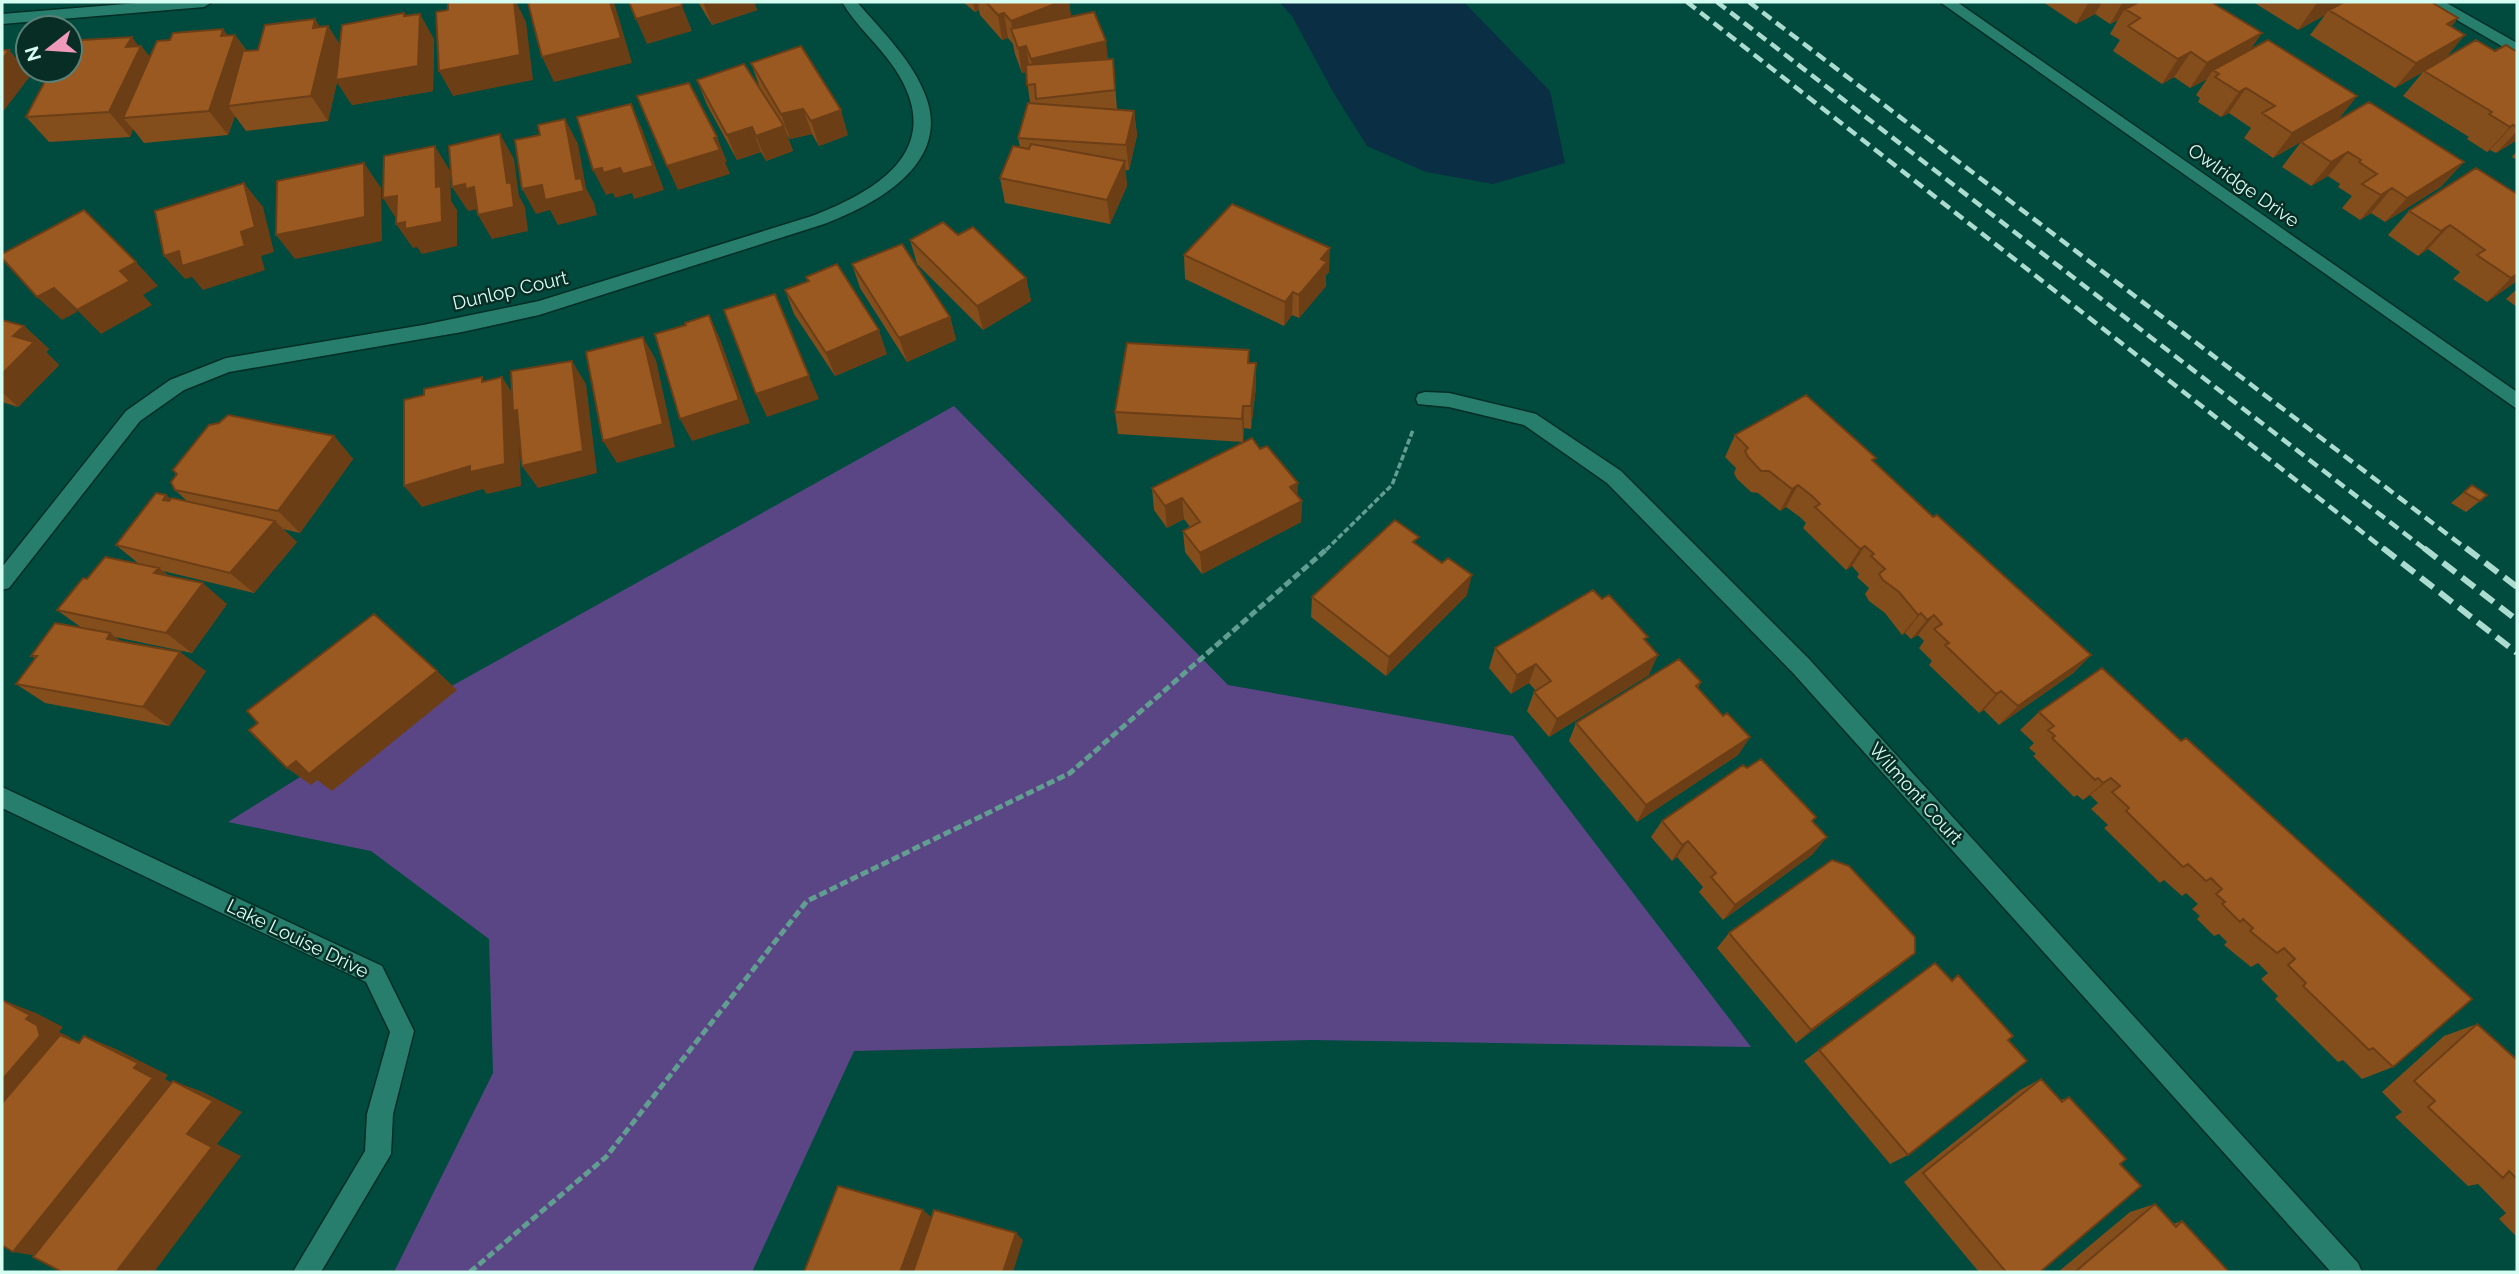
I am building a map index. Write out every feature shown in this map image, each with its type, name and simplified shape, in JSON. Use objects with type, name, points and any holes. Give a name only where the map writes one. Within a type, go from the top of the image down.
[{"type":"street","points":[[2,19],[204,2]]},
{"type":"street","name":"Dunlop Court","points":[[2,582],[133,416],[177,385],[226,365],[539,308],[835,213],[886,187],[913,154],[922,134],[924,116],[919,95],[908,76],[849,2]]},
{"type":"street","name":"Owlridge Drive","points":[[1947,2],[2517,402]]},
{"type":"street","points":[[2434,2],[2517,50]]},
{"type":"street","name":"Wilmont Court","points":[[1425,399],[1449,400],[1529,419],[1614,477],[1801,666],[2349,1272]]},
{"type":"street","name":"Lake Louise Drive","points":[[2,797],[374,974],[402,1031],[380,1114],[378,1154],[306,1272]]},
{"type":"path","points":[[470,1272],[606,1157],[807,901],[1070,773],[1356,523],[1392,485],[1425,399]]},
{"type":"shaded area","points":[[954,406],[1228,685],[1513,736],[1751,1047],[1312,1040],[854,1051],[752,1272],[394,1272],[493,1073],[489,939],[371,851],[228,822],[396,717]]},
{"type":"water","points":[[1279,2],[1464,2],[1550,91],[1565,163],[1493,184],[1426,172],[1367,146],[1333,92],[1292,16]]},
{"type":"building","points":[[448,2],[514,2],[520,55],[439,71],[436,12],[448,10]]},
{"type":"building","points":[[610,2],[621,38],[542,57],[528,3]]},
{"type":"building","points":[[629,2],[681,2],[682,6],[636,19]]},
{"type":"building","points":[[986,2],[1060,2],[1011,21],[1004,13],[998,15]]},
{"type":"building","points":[[2139,2],[2211,2],[2262,33],[2207,63],[2191,52],[2178,59],[2128,26],[2140,18],[2125,9]]},
{"type":"building","points":[[2344,2],[2431,2],[2458,18],[2447,24],[2465,35],[2416,63],[2329,10]]},
{"type":"building","points":[[1094,12],[1106,41],[1031,59],[1026,46],[1018,48],[1011,29]]},
{"type":"building","points":[[404,13],[404,16],[420,14],[418,66],[336,80],[342,25]]},
{"type":"building","points":[[315,19],[313,28],[328,26],[311,96],[228,106],[243,51],[258,50],[265,25]]},
{"type":"building","points":[[223,29],[221,36],[235,35],[209,111],[123,118],[157,41],[170,40],[173,33]]},
{"type":"building","points":[[132,37],[126,47],[141,46],[109,112],[26,117],[44,84],[84,84],[84,40]]},
{"type":"building","points":[[2268,40],[2357,96],[2292,133],[2262,113],[2275,106],[2246,88],[2239,92],[2215,77],[2219,74],[2213,70]]},
{"type":"building","points":[[2476,40],[2495,51],[2506,45],[2517,52],[2517,127],[2510,127],[2489,114],[2492,112],[2424,71]]},
{"type":"building","points":[[801,46],[841,110],[811,121],[803,109],[781,114],[751,63]]},
{"type":"building","points":[[2,50],[9,50],[2,60]]},
{"type":"building","points":[[1113,59],[1115,90],[1036,99],[1035,84],[1027,85],[1026,65]]},
{"type":"building","points":[[744,64],[784,126],[756,136],[752,127],[727,135],[697,80]]},
{"type":"building","points":[[689,83],[717,137],[714,138],[720,150],[667,166],[637,96]]},
{"type":"building","points":[[2369,102],[2464,162],[2407,198],[2392,188],[2381,195],[2362,184],[2377,174],[2359,162],[2361,160],[2348,152],[2331,162],[2301,142]]},
{"type":"building","points":[[1028,103],[1134,111],[1126,145],[1018,138]]},
{"type":"building","points":[[631,104],[653,166],[623,174],[620,168],[603,173],[602,168],[593,170],[577,117]]},
{"type":"building","points":[[565,119],[576,179],[581,178],[584,191],[545,200],[542,185],[522,189],[515,140],[540,135],[538,125]]},
{"type":"building","points":[[500,134],[507,183],[511,182],[514,207],[478,215],[474,187],[466,189],[465,184],[452,187],[449,146]]},
{"type":"building","points":[[1031,144],[1125,161],[1107,200],[1000,178],[1013,146],[1029,149]]},
{"type":"building","points":[[435,146],[436,187],[441,186],[442,222],[405,229],[405,222],[396,224],[397,196],[383,198],[384,156]]},
{"type":"building","points":[[364,163],[365,217],[276,235],[277,181]]},
{"type":"building","points":[[2476,168],[2517,194],[2517,274],[2511,278],[2477,255],[2485,250],[2450,225],[2441,231],[2409,211]]},
{"type":"building","points":[[244,183],[255,227],[241,232],[245,246],[182,266],[179,251],[164,256],[155,211]]},
{"type":"building","points":[[1232,204],[1330,248],[1321,259],[1327,262],[1299,295],[1293,292],[1285,302],[1184,255]]},
{"type":"building","points":[[84,210],[136,262],[120,271],[130,281],[77,310],[54,288],[37,297],[2,258],[2,254]]},
{"type":"building","points":[[943,222],[958,235],[973,227],[1026,278],[977,306],[910,240]]},
{"type":"building","points":[[902,244],[950,317],[899,338],[852,264]]},
{"type":"building","points":[[837,264],[879,330],[826,353],[785,290],[809,281],[806,277]]},
{"type":"building","points":[[775,294],[809,376],[756,394],[724,310]]},
{"type":"building","points":[[709,315],[739,400],[680,419],[655,334]]},
{"type":"building","points":[[2,320],[24,326],[13,336],[34,342],[2,374]]},
{"type":"building","points":[[643,337],[663,424],[603,441],[586,352]]},
{"type":"building","points":[[1127,343],[1249,350],[1248,363],[1256,363],[1251,406],[1243,406],[1242,419],[1115,412]]},
{"type":"building","points":[[572,361],[583,451],[522,466],[517,410],[513,411],[511,371]]},
{"type":"building","points":[[482,377],[482,382],[502,377],[505,464],[470,472],[470,466],[404,486],[404,400],[424,395],[424,389]]},
{"type":"building","points":[[1806,395],[1876,458],[1872,460],[1933,517],[1937,515],[2091,655],[2018,706],[2001,691],[1996,694],[1945,645],[1949,643],[1934,629],[1942,624],[1934,615],[1927,620],[1921,613],[1918,615],[1899,592],[1883,580],[1879,574],[1885,569],[1871,556],[1874,554],[1865,546],[1860,549],[1815,507],[1820,504],[1798,485],[1792,489],[1769,471],[1761,471],[1748,457],[1745,451],[1748,448],[1735,435]]},
{"type":"building","points":[[228,415],[334,436],[278,511],[175,490],[171,482],[177,474],[173,470],[209,425],[219,423]]},
{"type":"building","points":[[1252,438],[1260,449],[1267,446],[1298,483],[1290,487],[1302,501],[1200,553],[1183,531],[1200,522],[1182,498],[1165,506],[1152,488]]},
{"type":"building","points":[[2472,485],[2487,495],[2480,501],[2464,492]]},
{"type":"building","points":[[156,493],[166,495],[163,500],[169,501],[172,498],[275,521],[230,573],[116,545]]},
{"type":"building","points":[[1395,520],[1419,537],[1413,542],[1442,563],[1448,558],[1472,575],[1389,657],[1312,597]]},
{"type":"building","points":[[105,557],[159,568],[154,573],[203,583],[166,633],[57,610],[83,578],[87,579]]},
{"type":"building","points":[[1593,590],[1602,599],[1609,595],[1648,637],[1644,639],[1658,655],[1557,719],[1534,692],[1551,681],[1536,664],[1517,675],[1495,648]]},
{"type":"building","points":[[374,614],[437,671],[309,774],[296,761],[287,768],[249,730],[258,723],[247,711]]},
{"type":"building","points":[[55,623],[110,633],[107,639],[180,652],[143,707],[16,684],[37,656],[31,656]]},
{"type":"building","points":[[1679,659],[1701,682],[1696,686],[1723,716],[1727,713],[1750,737],[1646,805],[1576,723]]},
{"type":"building","points":[[2102,668],[2181,741],[2186,738],[2472,999],[2393,1067],[2373,1048],[2369,1050],[2303,986],[2306,983],[2288,965],[2295,959],[2284,948],[2277,953],[2250,931],[2253,928],[2243,919],[2240,922],[2222,904],[2225,902],[2216,894],[2222,889],[2211,878],[2206,881],[2188,864],[2183,867],[2126,811],[2129,808],[2112,792],[2120,786],[2111,778],[2103,783],[2098,778],[2095,780],[2052,738],[2055,736],[2048,730],[2054,726],[2039,712]]},
{"type":"building","points":[[1761,759],[1816,817],[1812,821],[1827,837],[1735,905],[1711,877],[1716,873],[1688,841],[1682,845],[1662,821],[1743,765],[1747,768]]},
{"type":"building","points":[[1832,860],[1849,866],[1915,937],[1915,953],[1811,1030],[1729,933]]},
{"type":"building","points":[[1935,963],[1952,981],[1958,975],[2013,1036],[2008,1040],[2027,1061],[1908,1155],[1819,1050]]},
{"type":"building","points":[[2,1000],[30,1015],[26,1019],[37,1025],[40,1036],[2,1080]]},
{"type":"building","points":[[2477,1024],[2517,1060],[2517,1179],[2509,1171],[2503,1178],[2428,1107],[2435,1101],[2414,1081]]},
{"type":"building","points":[[60,1035],[79,1043],[84,1036],[138,1063],[134,1068],[153,1078],[13,1252],[2,1245],[2,1103]]},
{"type":"building","points":[[2041,1079],[2062,1102],[2069,1097],[2126,1159],[2120,1164],[2141,1186],[2040,1272],[2006,1272],[1923,1173]]},
{"type":"building","points":[[173,1081],[213,1101],[187,1134],[212,1147],[116,1272],[62,1272],[33,1257]]},
{"type":"building","points":[[838,1186],[923,1210],[900,1272],[804,1272]]},
{"type":"building","points":[[2155,1204],[2176,1227],[2182,1221],[2229,1272],[2075,1272]]},
{"type":"building","points":[[934,1210],[1016,1233],[1003,1272],[913,1272]]},
{"type":"railway","points":[[1687,2],[2385,550]]},
{"type":"railway","points":[[1717,2],[2426,550]]},
{"type":"railway","points":[[1749,2],[2468,550]]},
{"type":"railway","points":[[2383,548],[2517,653]]},
{"type":"railway","points":[[2424,548],[2517,620]]},
{"type":"railway","points":[[2466,548],[2517,587]]}]
